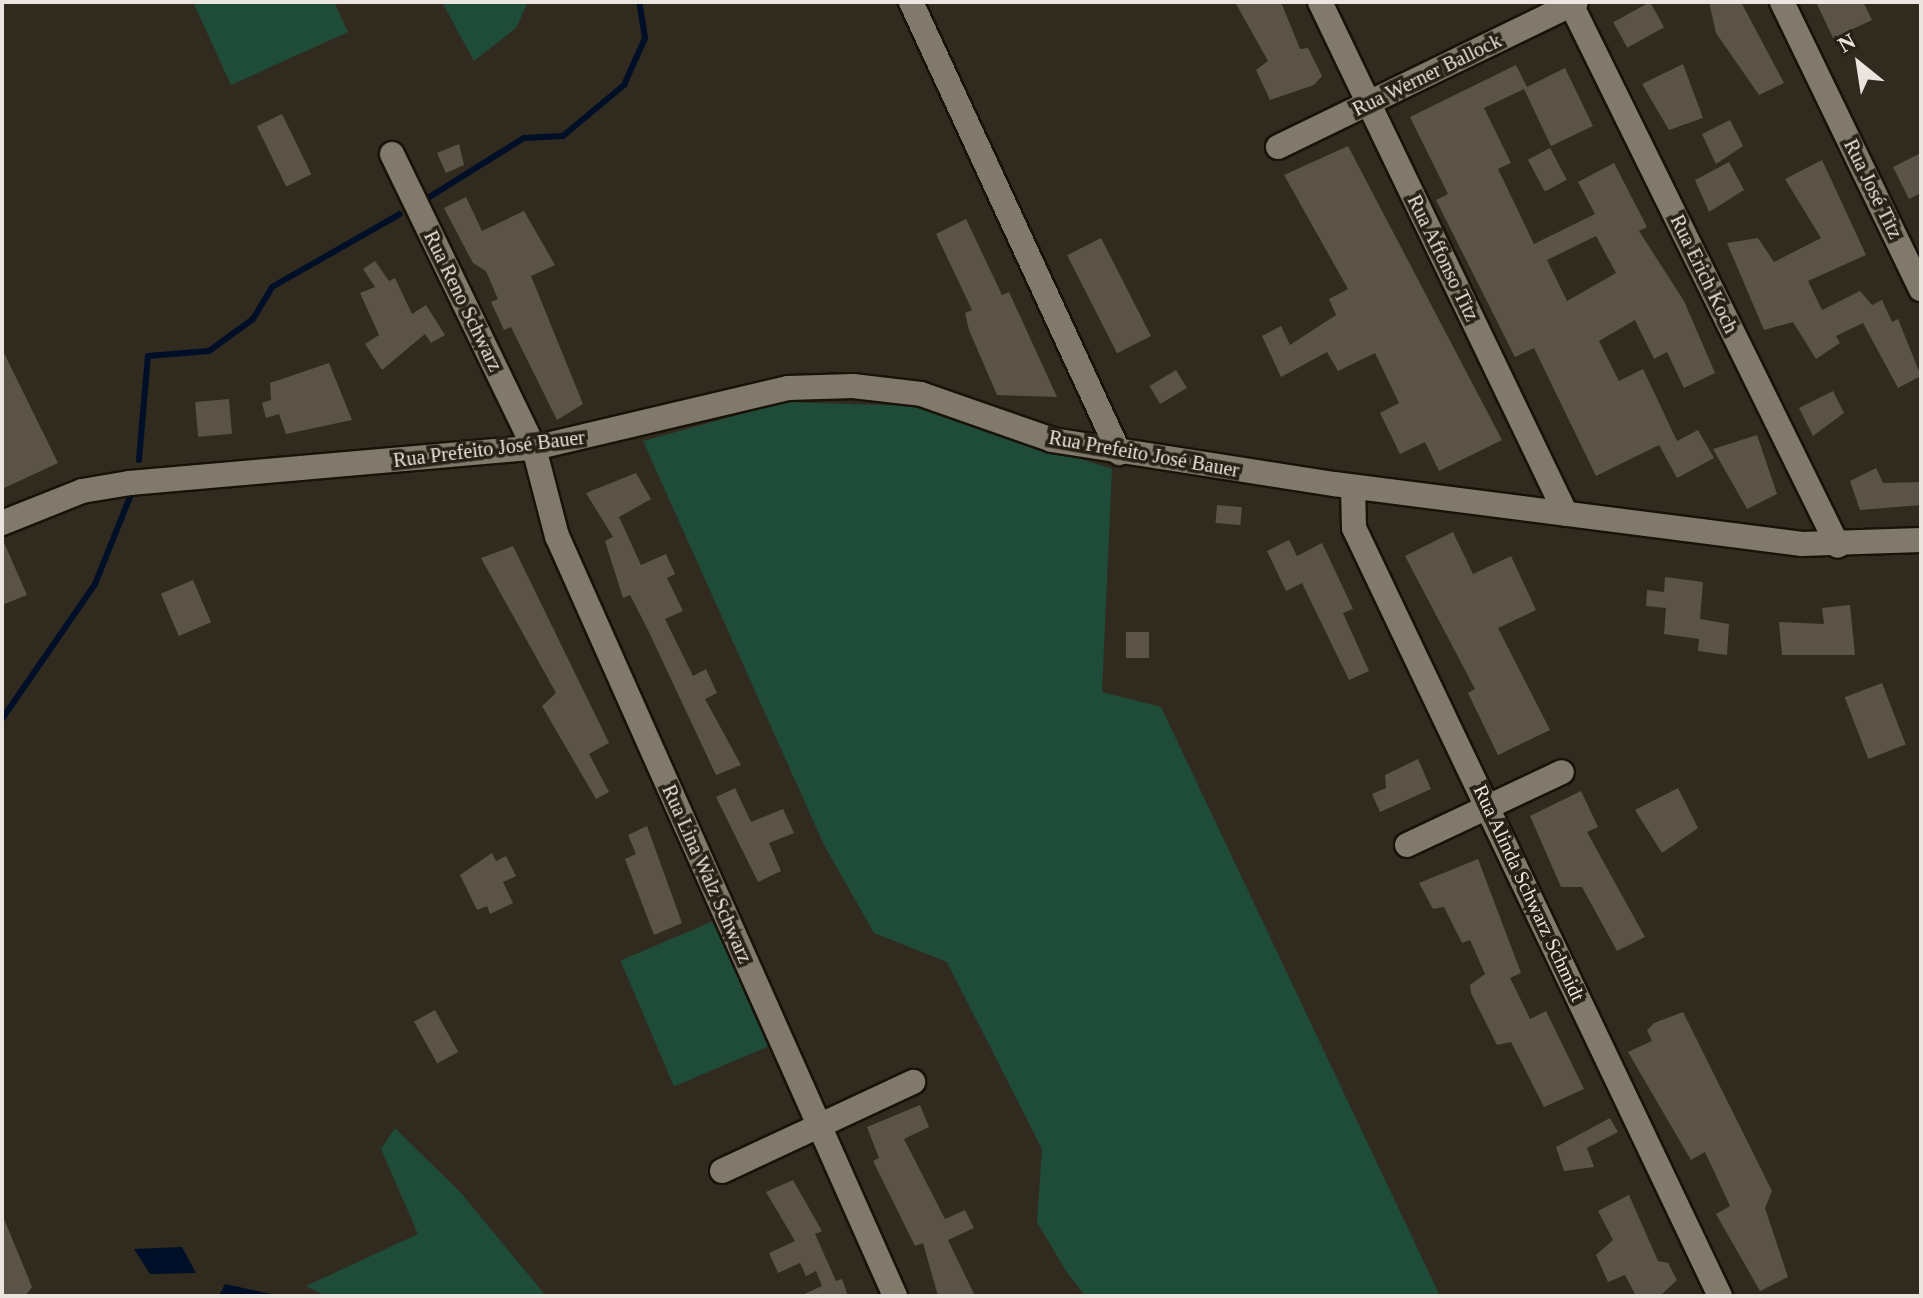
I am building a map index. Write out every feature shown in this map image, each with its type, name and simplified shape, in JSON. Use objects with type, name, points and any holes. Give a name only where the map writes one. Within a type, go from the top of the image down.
[{"type":"street","points":[[911,2],[1119,453]]},
{"type":"street","name":"Rua Affonso Titz","points":[[1320,2],[1566,514]]},
{"type":"street","name":"Rua José Titz","points":[[1782,2],[1921,289]]},
{"type":"street","name":"Rua Werner Ballock","points":[[1278,147],[1572,3]]},
{"type":"street","name":"Rua Erich Koch","points":[[1572,3],[1838,546]]},
{"type":"street","name":"Rua Reno Schwarz","points":[[392,154],[534,448]]},
{"type":"street","name":"Rua Prefeito José Bauer","points":[[2,523],[82,491],[130,483],[534,448],[788,388],[853,386],[921,394],[1052,440],[1119,453],[1353,487],[1838,546],[1921,540]]},
{"type":"street","name":"Rua Lina Walz Schwarz","points":[[534,448],[557,536],[895,1296]]},
{"type":"street","name":"Rua Alinda Schwarz Schmidt","points":[[1353,487],[1354,528],[1720,1296]]},
{"type":"street","points":[[1407,845],[1562,772]]},
{"type":"street","points":[[722,1171],[913,1082]]},
{"type":"green space","points":[[193,2],[334,2],[348,32],[231,85]]},
{"type":"green space","points":[[442,2],[528,2],[516,28],[474,61]]},
{"type":"green space","points":[[785,402],[915,406],[1112,469],[1102,692],[1161,707],[1440,1296],[1085,1296],[1066,1271],[1037,1222],[1042,1149],[947,962],[874,933],[824,845],[643,441]]},
{"type":"green space","points":[[718,919],[772,1045],[674,1087],[620,960]]},
{"type":"green space","points":[[395,1128],[461,1193],[546,1296],[325,1296],[306,1286],[418,1234],[381,1149]]},
{"type":"water","points":[[182,1247],[196,1273],[150,1274],[134,1249]]},
{"type":"water","points":[[225,1284],[280,1296],[219,1296]]},
{"type":"building","points":[[1235,2],[1281,2],[1300,49],[1308,48],[1322,76],[1314,85],[1270,100],[1256,70],[1268,61]]},
{"type":"building","points":[[1650,2],[1664,27],[1627,48],[1613,22]]},
{"type":"building","points":[[1709,2],[1741,2],[1784,83],[1759,95],[1716,33]]},
{"type":"building","points":[[1816,2],[1863,2],[1872,20],[1833,38]]},
{"type":"building","points":[[1683,64],[1703,118],[1669,130],[1642,84]]},
{"type":"building","points":[[1516,65],[1527,87],[1565,68],[1593,126],[1551,146],[1524,89],[1484,108],[1511,163],[1498,169],[1534,244],[1595,214],[1578,182],[1614,163],[1647,227],[1639,231],[1684,301],[1715,373],[1684,388],[1667,352],[1654,359],[1635,320],[1599,341],[1619,381],[1643,369],[1677,441],[1698,430],[1714,458],[1677,478],[1659,445],[1596,476],[1534,348],[1515,357],[1436,200],[1448,194],[1410,117]],"holes":[[[1596,236],[1616,273],[1567,301],[1547,260]]]},
{"type":"building","points":[[282,114],[311,174],[286,186],[257,126]]},
{"type":"building","points":[[1730,120],[1743,146],[1716,164],[1702,134]]},
{"type":"building","points":[[459,144],[464,165],[446,173],[437,153]]},
{"type":"building","points":[[1348,146],[1502,440],[1439,471],[1425,442],[1400,454],[1380,413],[1399,403],[1375,353],[1338,371],[1327,352],[1281,377],[1262,336],[1281,326],[1290,345],[1336,315],[1329,299],[1348,289],[1284,175]]},
{"type":"building","points":[[1550,148],[1567,180],[1545,192],[1528,160]]},
{"type":"building","points":[[1921,153],[1921,193],[1909,199],[1893,167]]},
{"type":"building","points":[[1822,160],[1866,255],[1808,281],[1822,310],[1860,291],[1872,305],[1882,300],[1892,322],[1898,319],[1921,376],[1898,388],[1863,323],[1836,336],[1840,343],[1816,359],[1793,322],[1764,330],[1727,243],[1758,238],[1774,262],[1821,238],[1785,179]]},
{"type":"building","points":[[1729,162],[1744,190],[1709,212],[1695,180]]},
{"type":"building","points":[[466,197],[482,231],[524,211],[555,265],[531,276],[583,404],[557,420],[511,327],[504,330],[491,302],[498,299],[486,271],[473,263],[444,208]]},
{"type":"building","points":[[966,219],[1002,295],[1009,292],[1057,397],[997,395],[969,330],[965,313],[972,310],[936,234]]},
{"type":"building","points":[[1101,238],[1151,336],[1117,353],[1067,255]]},
{"type":"building","points":[[375,261],[389,281],[395,278],[412,314],[426,305],[445,335],[431,343],[425,334],[382,370],[365,344],[379,335],[360,293],[375,287],[363,269]]},
{"type":"building","points":[[2,349],[58,463],[2,489]]},
{"type":"building","points":[[329,363],[352,420],[286,434],[279,414],[266,418],[262,403],[271,400],[270,383]]},
{"type":"building","points":[[1176,370],[1187,388],[1160,404],[1149,386]]},
{"type":"building","points":[[1833,391],[1844,413],[1813,436],[1799,408]]},
{"type":"building","points":[[229,399],[232,434],[198,437],[195,402]]},
{"type":"building","points":[[1757,435],[1777,494],[1747,509],[1713,449]]},
{"type":"building","points":[[1876,468],[1883,483],[1921,482],[1921,505],[1860,510],[1850,481]]},
{"type":"building","points":[[636,473],[651,499],[619,517],[641,565],[666,554],[675,574],[667,578],[683,611],[665,619],[693,676],[706,669],[717,693],[705,699],[741,765],[716,775],[630,595],[623,598],[605,541],[613,537],[586,493]]},
{"type":"building","points":[[1217,505],[1242,507],[1240,525],[1215,523]]},
{"type":"building","points":[[1453,532],[1473,574],[1511,556],[1536,610],[1498,628],[1550,730],[1498,755],[1468,693],[1475,689],[1405,556]]},
{"type":"building","points":[[2,538],[27,595],[2,605]]},
{"type":"building","points":[[1289,540],[1297,556],[1322,543],[1353,609],[1343,613],[1369,671],[1349,680],[1302,583],[1286,591],[1267,551]]},
{"type":"building","points":[[513,546],[609,743],[589,754],[609,792],[596,799],[542,706],[556,693],[481,558]]},
{"type":"building","points":[[1665,577],[1703,582],[1700,619],[1729,624],[1727,655],[1698,651],[1699,639],[1664,634],[1666,608],[1646,606],[1647,590],[1664,592]]},
{"type":"building","points":[[193,580],[211,622],[179,636],[161,594]]},
{"type":"building","points":[[1850,605],[1855,655],[1782,655],[1779,622],[1824,624],[1822,608]]},
{"type":"building","points":[[1126,632],[1149,632],[1149,658],[1126,658]]},
{"type":"building","points":[[1882,683],[1906,745],[1868,759],[1845,697]]},
{"type":"building","points":[[1418,759],[1431,789],[1380,812],[1372,794],[1386,788],[1385,775]]},
{"type":"building","points":[[735,788],[751,822],[783,809],[794,833],[769,843],[781,871],[758,882],[716,797]]},
{"type":"building","points":[[1678,788],[1698,828],[1662,853],[1635,810]]},
{"type":"building","points":[[1581,791],[1598,827],[1587,832],[1645,937],[1617,951],[1582,887],[1561,887],[1530,816]]},
{"type":"building","points":[[647,826],[682,923],[654,935],[625,859],[636,854],[628,835]]},
{"type":"building","points":[[492,853],[496,861],[506,856],[516,876],[503,882],[513,903],[490,914],[487,906],[477,910],[460,875]]},
{"type":"building","points":[[1478,859],[1521,973],[1510,978],[1530,1019],[1546,1011],[1584,1089],[1544,1107],[1511,1042],[1497,1045],[1471,993],[1470,985],[1485,974],[1470,940],[1462,943],[1444,907],[1433,909],[1419,883]]},
{"type":"building","points":[[435,1010],[458,1052],[437,1064],[414,1022]]},
{"type":"building","points":[[1683,1012],[1772,1191],[1765,1208],[1788,1277],[1760,1291],[1716,1214],[1730,1206],[1705,1152],[1691,1160],[1628,1052],[1652,1041],[1647,1030],[1654,1023]]},
{"type":"building","points":[[920,1105],[929,1127],[904,1139],[945,1219],[965,1210],[974,1228],[948,1240],[975,1296],[938,1296],[923,1243],[915,1246],[873,1161],[879,1158],[867,1127]]},
{"type":"building","points":[[1610,1118],[1618,1132],[1587,1148],[1594,1167],[1564,1171],[1556,1147]]},
{"type":"building","points":[[793,1180],[822,1231],[815,1234],[836,1281],[842,1279],[848,1296],[800,1296],[822,1286],[816,1271],[806,1276],[800,1263],[778,1273],[769,1253],[795,1241],[766,1192]]},
{"type":"building","points":[[1629,1195],[1658,1261],[1668,1263],[1677,1280],[1660,1296],[1636,1296],[1625,1275],[1608,1282],[1596,1255],[1613,1240],[1598,1211]]},
{"type":"building","points":[[2,1214],[32,1287],[25,1296],[2,1296]]},
{"type":"waterway","points":[[423,201],[524,138],[563,136],[624,85],[645,38],[639,2]]},
{"type":"waterway","points":[[139,460],[148,356],[209,351],[253,319],[272,287],[400,214]]},
{"type":"waterway","points":[[2,719],[95,584],[132,492]]}]
